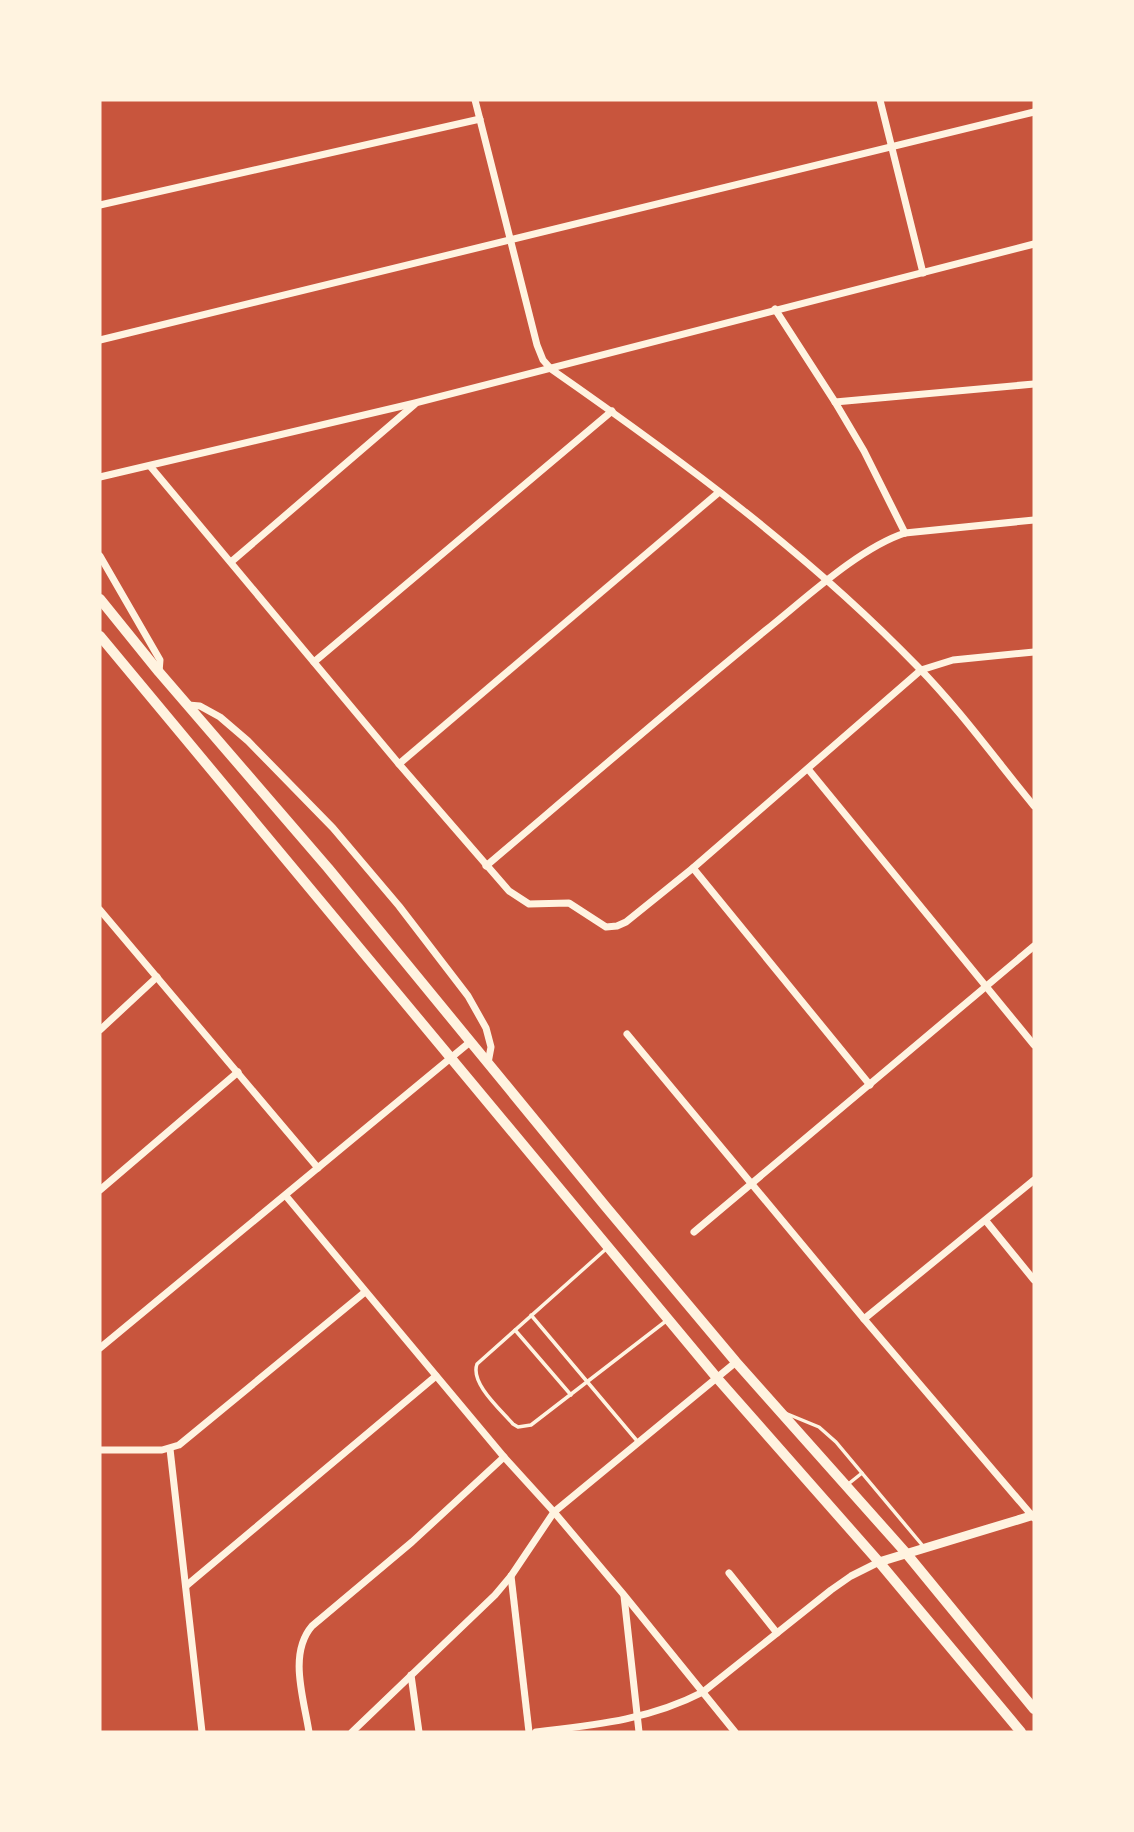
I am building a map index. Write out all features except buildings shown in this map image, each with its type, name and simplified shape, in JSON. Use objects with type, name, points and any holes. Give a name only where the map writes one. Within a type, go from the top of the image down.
[{"type":"main road","points":[[100,599],[159,672],[328,868],[736,1362],[906,1553],[1034,1709]]},
{"type":"main road","points":[[100,636],[668,1320],[879,1562],[1021,1732]]},
{"type":"street","points":[[475,100],[537,345],[551,369],[674,456],[828,580],[921,670],[1034,806]]},
{"type":"street","points":[[880,100],[923,273]]},
{"type":"street","points":[[100,340],[1034,112]]},
{"type":"street","points":[[100,205],[480,119]]},
{"type":"street","points":[[100,477],[415,403],[1034,244]]},
{"type":"street","points":[[775,309],[864,451],[905,533]]},
{"type":"street","points":[[835,402],[1034,384]]},
{"type":"street","points":[[231,562],[415,403]]},
{"type":"street","points":[[314,662],[612,411]]},
{"type":"street","points":[[150,466],[509,891],[529,904],[569,904],[600,925],[611,928],[626,922],[693,868],[921,670],[953,660],[1034,652]]},
{"type":"street","points":[[399,764],[718,492]]},
{"type":"street","points":[[486,866],[708,678],[828,580],[868,552],[905,533],[1034,520]]},
{"type":"street","points":[[100,556],[160,660],[159,672]]},
{"type":"street","points":[[188,705],[200,706],[220,718],[248,741],[333,828],[399,906],[453,975],[486,1027],[491,1047],[488,1063]]},
{"type":"street","points":[[808,769],[1034,1045]]},
{"type":"street","points":[[693,868],[870,1085]]},
{"type":"street","points":[[100,910],[318,1168]]},
{"type":"street","points":[[694,1232],[1034,946]]},
{"type":"street","points":[[100,1030],[157,977]]},
{"type":"street","points":[[536,1732],[638,1718],[682,1703],[703,1692],[851,1576],[879,1562],[906,1553],[1034,1516],[864,1319],[627,1034]]},
{"type":"street","points":[[100,1348],[470,1042]]},
{"type":"street","points":[[100,1190],[238,1072]]},
{"type":"street","points":[[864,1319],[1034,1180]]},
{"type":"street","points":[[286,1196],[504,1457],[624,1595],[735,1732]]},
{"type":"street","points":[[986,1221],[1034,1280]]},
{"type":"street","points":[[100,1450],[170,1449],[180,1445],[365,1292]]},
{"type":"street","points":[[352,1732],[511,1576],[554,1512],[736,1362]]},
{"type":"street","points":[[186,1586],[436,1376]]},
{"type":"street","points":[[170,1449],[202,1732]]},
{"type":"street","points":[[309,1732],[300,1668],[300,1645],[312,1626],[412,1542],[504,1457]]},
{"type":"street","points":[[729,1573],[777,1633]]},
{"type":"street","points":[[511,1576],[529,1732]]},
{"type":"street","points":[[624,1595],[639,1732]]},
{"type":"street","points":[[411,1675],[419,1732]]},
{"type":"lane","points":[[608,1247],[477,1364],[477,1380],[513,1424],[519,1427],[531,1425],[668,1320]]},
{"type":"lane","points":[[531,1315],[639,1443]]},
{"type":"lane","points":[[515,1330],[570,1395]]},
{"type":"lane","points":[[779,1411],[819,1427],[836,1442],[925,1548]]},
{"type":"lane","points":[[846,1486],[862,1473]]}]
